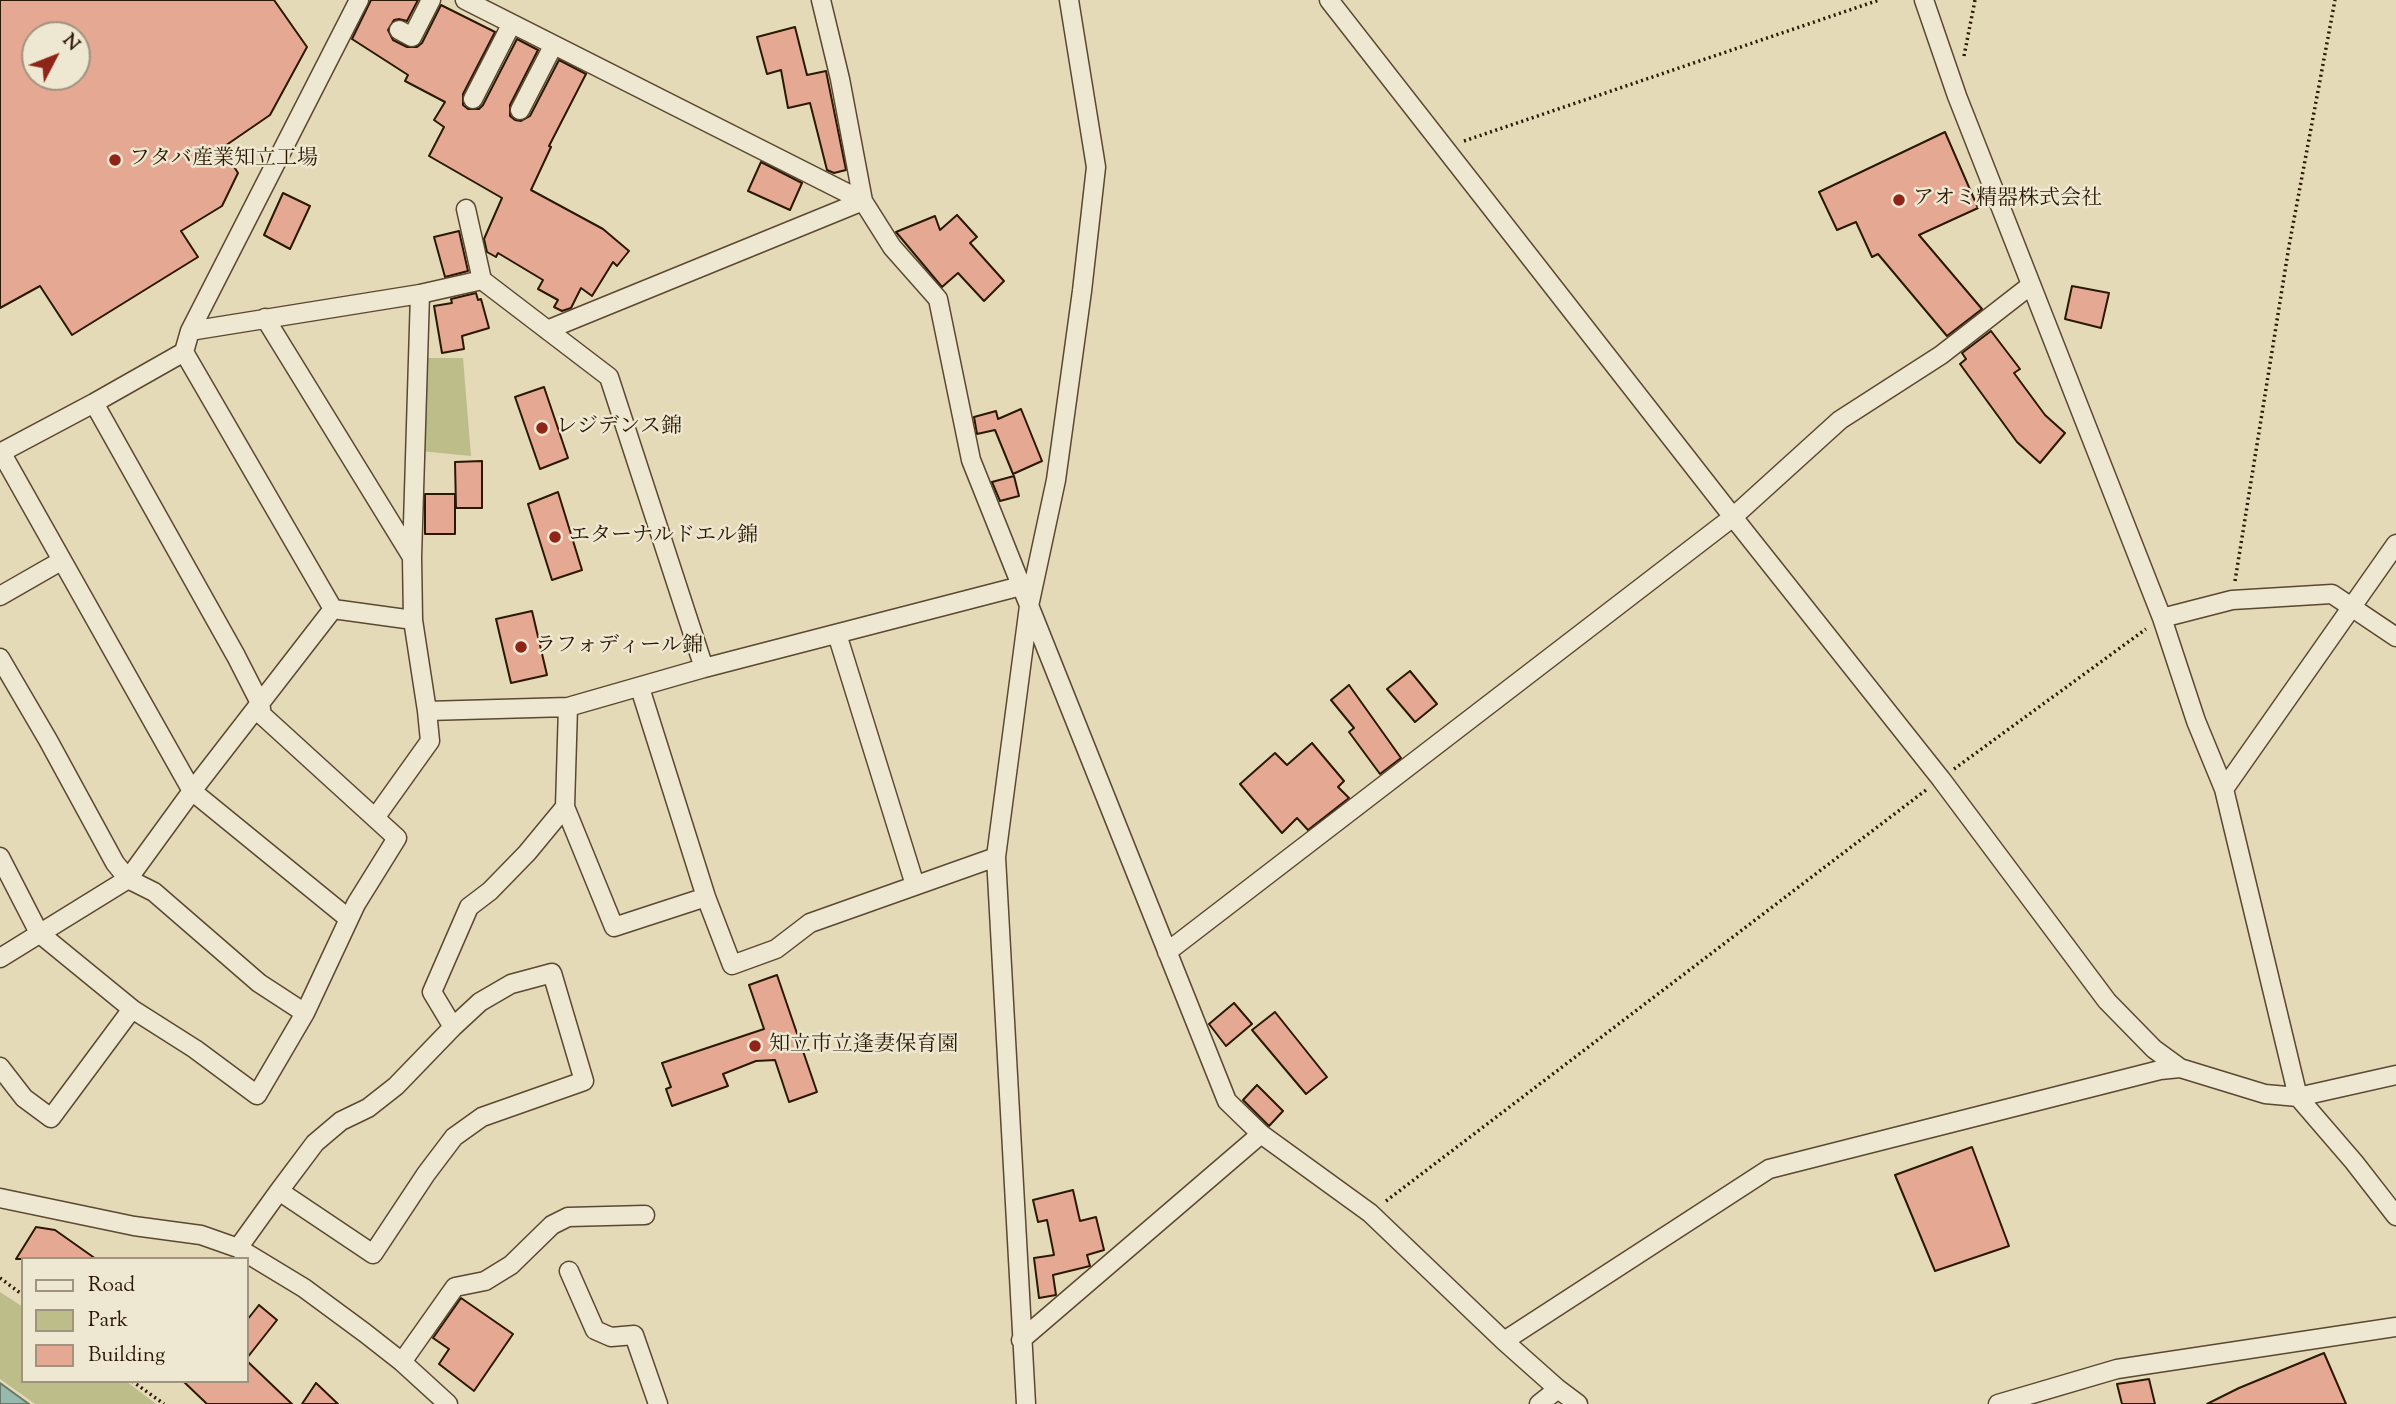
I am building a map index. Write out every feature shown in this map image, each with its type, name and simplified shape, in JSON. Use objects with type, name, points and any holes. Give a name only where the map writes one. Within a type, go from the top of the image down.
[{"type":"street","points":[[349,919],[192,791],[1,452],[184,352],[190,331],[359,0]]},
{"type":"street","points":[[399,30],[412,37],[431,0]]},
{"type":"street","points":[[466,0],[863,201]]},
{"type":"street","points":[[821,0],[863,201],[892,247],[939,299],[971,460],[1227,1101],[1261,1134],[1370,1213],[1504,1341],[1558,1390],[1578,1404]]},
{"type":"street","points":[[1026,1404],[996,857],[1029,606],[1056,480],[1083,291],[1096,167],[1069,0]]},
{"type":"street","points":[[1329,0],[1941,779],[2107,1001],[2154,1049],[2180,1068],[2264,1094],[2298,1097],[2396,1075]]},
{"type":"street","points":[[1924,0],[1957,96],[2162,618],[2196,721],[2224,789],[2298,1097],[2396,1216]]},
{"type":"street","points":[[473,99],[512,25]]},
{"type":"street","points":[[520,110],[553,46]]},
{"type":"street","points":[[547,330],[863,201]]},
{"type":"street","points":[[467,209],[482,280],[609,377],[704,668]]},
{"type":"street","points":[[190,331],[421,294],[482,280]]},
{"type":"street","points":[[1167,952],[1734,517],[1840,421],[1941,355],[2031,285]]},
{"type":"street","points":[[374,818],[430,741],[414,621],[411,557],[421,294]]},
{"type":"street","points":[[265,318],[411,557]]},
{"type":"street","points":[[184,352],[333,609]]},
{"type":"street","points":[[0,858],[39,933],[132,1009],[195,1049],[257,1095],[305,1013],[349,919],[397,838],[262,715],[260,703],[236,656],[94,403]]},
{"type":"street","points":[[2224,789],[2396,544]]},
{"type":"street","points":[[0,596],[61,561]]},
{"type":"street","points":[[427,712],[568,707],[704,668],[1021,586]]},
{"type":"street","points":[[2162,618],[2232,600],[2332,594],[2396,637]]},
{"type":"street","points":[[333,609],[414,621]]},
{"type":"street","points":[[0,958],[128,879],[192,791],[333,609]]},
{"type":"street","points":[[837,634],[915,885]]},
{"type":"street","points":[[0,658],[115,863],[128,879],[154,892],[260,984],[305,1013]]},
{"type":"street","points":[[640,688],[706,897],[732,965],[776,949],[810,923],[996,857]]},
{"type":"street","points":[[568,707],[565,807],[614,928],[706,897]]},
{"type":"street","points":[[453,1027],[432,992],[469,907],[490,891],[527,853],[565,807]]},
{"type":"street","points":[[239,1248],[279,1191],[315,1143],[341,1121],[368,1108],[396,1086],[480,1002],[511,984],[552,973],[584,1081],[482,1117],[454,1137],[373,1254],[279,1191]]},
{"type":"street","points":[[0,1068],[24,1098],[51,1118],[132,1009]]},
{"type":"street","points":[[1504,1341],[1769,1169],[2160,1070],[2180,1068]]},
{"type":"street","points":[[1021,1339],[1261,1134]]},
{"type":"street","points":[[0,1198],[134,1226],[201,1235],[239,1248],[303,1288],[402,1362],[448,1404]]},
{"type":"street","points":[[402,1362],[455,1287],[485,1281],[512,1265],[552,1226],[568,1217],[645,1215]]},
{"type":"street","points":[[569,1271],[595,1330],[611,1337],[634,1335],[658,1404]]},
{"type":"street","points":[[1998,1404],[2117,1368],[2396,1328]]},
{"type":"street","points":[[1539,1404],[1558,1390]]},
{"type":"path","points":[[1445,148],[1879,0]]},
{"type":"path","points":[[1957,96],[1975,0]]},
{"type":"path","points":[[2232,600],[2289,246],[2335,0]]},
{"type":"path","points":[[1370,1213],[1941,779],[2162,618]]},
{"type":"path","points":[[0,1278],[21,1294]]},
{"type":"path","points":[[135,1383],[164,1404]]},
{"type":"green space","points":[[424,358],[463,358],[471,456],[420,451]]},
{"type":"green space","points":[[0,1292],[21,1306],[21,1383],[129,1383],[156,1404],[35,1404],[0,1379]]},
{"type":"water","points":[[0,1383],[29,1404],[0,1404]]},
{"type":"building","name":"フタバ産業知立工場","points":[[0,0],[274,0],[307,47],[270,115],[222,148],[238,173],[222,206],[181,231],[198,257],[72,335],[40,286],[0,308]]},
{"type":"building","points":[[371,0],[418,0],[407,21],[394,20],[388,30],[393,40],[407,47],[417,47],[422,43],[441,5],[495,32],[463,94],[463,105],[468,109],[479,109],[483,105],[517,39],[538,50],[510,105],[510,116],[515,120],[521,121],[530,116],[559,60],[586,74],[549,146],[551,147],[531,190],[603,229],[629,251],[617,266],[613,262],[592,296],[581,288],[571,308],[562,311],[554,307],[558,300],[538,289],[543,280],[498,253],[496,257],[487,252],[484,239],[502,198],[429,156],[444,127],[434,120],[445,102],[405,81],[408,75],[352,39]]},
{"type":"building","points":[[795,27],[807,75],[826,71],[846,170],[834,173],[827,170],[810,103],[788,108],[781,70],[767,74],[757,37]]},
{"type":"building","name":"アオミ精器株式会社","points":[[1945,132],[1978,208],[1919,235],[1982,309],[1947,336],[1878,254],[1872,257],[1856,222],[1837,230],[1819,192]]},
{"type":"building","points":[[761,162],[802,183],[790,210],[748,191]]},
{"type":"building","points":[[283,193],[310,206],[290,249],[264,235]]},
{"type":"building","points":[[957,215],[977,237],[970,243],[1004,281],[984,301],[958,273],[942,287],[896,232],[935,216],[940,230]]},
{"type":"building","points":[[459,231],[468,271],[445,277],[434,237]]},
{"type":"building","points":[[2072,286],[2109,293],[2101,328],[2065,319]]},
{"type":"building","points":[[476,293],[478,300],[481,299],[489,328],[462,336],[464,349],[442,353],[434,306],[452,303],[451,299]]},
{"type":"building","points":[[1991,331],[2020,369],[2014,373],[2045,415],[2065,433],[2040,463],[2017,442],[1960,364],[1966,359],[1962,353]]},
{"type":"building","name":"レジデンス錦","points":[[544,387],[568,458],[540,469],[515,397]]},
{"type":"building","points":[[1021,409],[1042,461],[1013,474],[995,430],[977,434],[974,417],[996,411],[998,419]]},
{"type":"building","points":[[482,461],[482,508],[456,508],[455,462]]},
{"type":"building","points":[[1014,476],[1019,496],[1000,501],[992,482]]},
{"type":"building","name":"エターナルドエル錦","points":[[558,492],[582,570],[552,580],[528,504]]},
{"type":"building","points":[[425,494],[455,494],[455,534],[425,534]]},
{"type":"building","name":"ラフォディール錦","points":[[532,611],[547,675],[511,683],[496,619]]},
{"type":"building","points":[[1410,671],[1437,704],[1415,722],[1387,689]]},
{"type":"building","points":[[1349,685],[1401,758],[1380,774],[1349,732],[1354,728],[1331,700]]},
{"type":"building","points":[[1312,743],[1344,781],[1338,787],[1349,798],[1308,830],[1297,818],[1282,833],[1240,784],[1275,753],[1287,765]]},
{"type":"building","points":[[777,975],[817,1092],[789,1102],[775,1060],[756,1061],[723,1074],[728,1086],[672,1106],[666,1089],[671,1087],[662,1063],[764,1029],[749,985]]},
{"type":"building","points":[[1234,1003],[1252,1024],[1226,1046],[1209,1024]]},
{"type":"building","points":[[1275,1012],[1327,1077],[1306,1094],[1252,1030]]},
{"type":"building","points":[[1257,1085],[1283,1111],[1269,1126],[1243,1100]]},
{"type":"building","points":[[1972,1147],[2009,1246],[1935,1271],[1895,1175]]},
{"type":"building","points":[[1073,1190],[1080,1221],[1096,1217],[1104,1250],[1087,1255],[1090,1266],[1053,1275],[1056,1295],[1039,1298],[1034,1258],[1054,1255],[1047,1220],[1038,1222],[1033,1200]]},
{"type":"building","points":[[36,1227],[55,1230],[93,1257],[21,1257],[16,1259]]},
{"type":"building","points":[[461,1298],[513,1334],[474,1391],[439,1364],[449,1349],[433,1338]]},
{"type":"building","points":[[259,1305],[277,1320],[248,1357],[248,1319]]},
{"type":"building","points":[[2324,1353],[2346,1404],[2207,1404],[2239,1388]]},
{"type":"building","points":[[248,1362],[292,1404],[207,1404],[185,1383],[248,1383]]},
{"type":"building","points":[[2149,1379],[2155,1404],[2122,1404],[2117,1384]]},
{"type":"building","points":[[316,1383],[338,1404],[302,1404]]},
{"type":"place","name":"フタバ産業知立工場","points":[[115,160]]},
{"type":"place","name":"アオミ精器株式会社","points":[[1899,200]]},
{"type":"place","name":"レジデンス錦","points":[[542,428]]},
{"type":"place","name":"エターナルドエル錦","points":[[555,537]]},
{"type":"place","name":"ラフォディール錦","points":[[521,647]]},
{"type":"place","name":"知立市立逢妻保育園","points":[[755,1046]]}]
